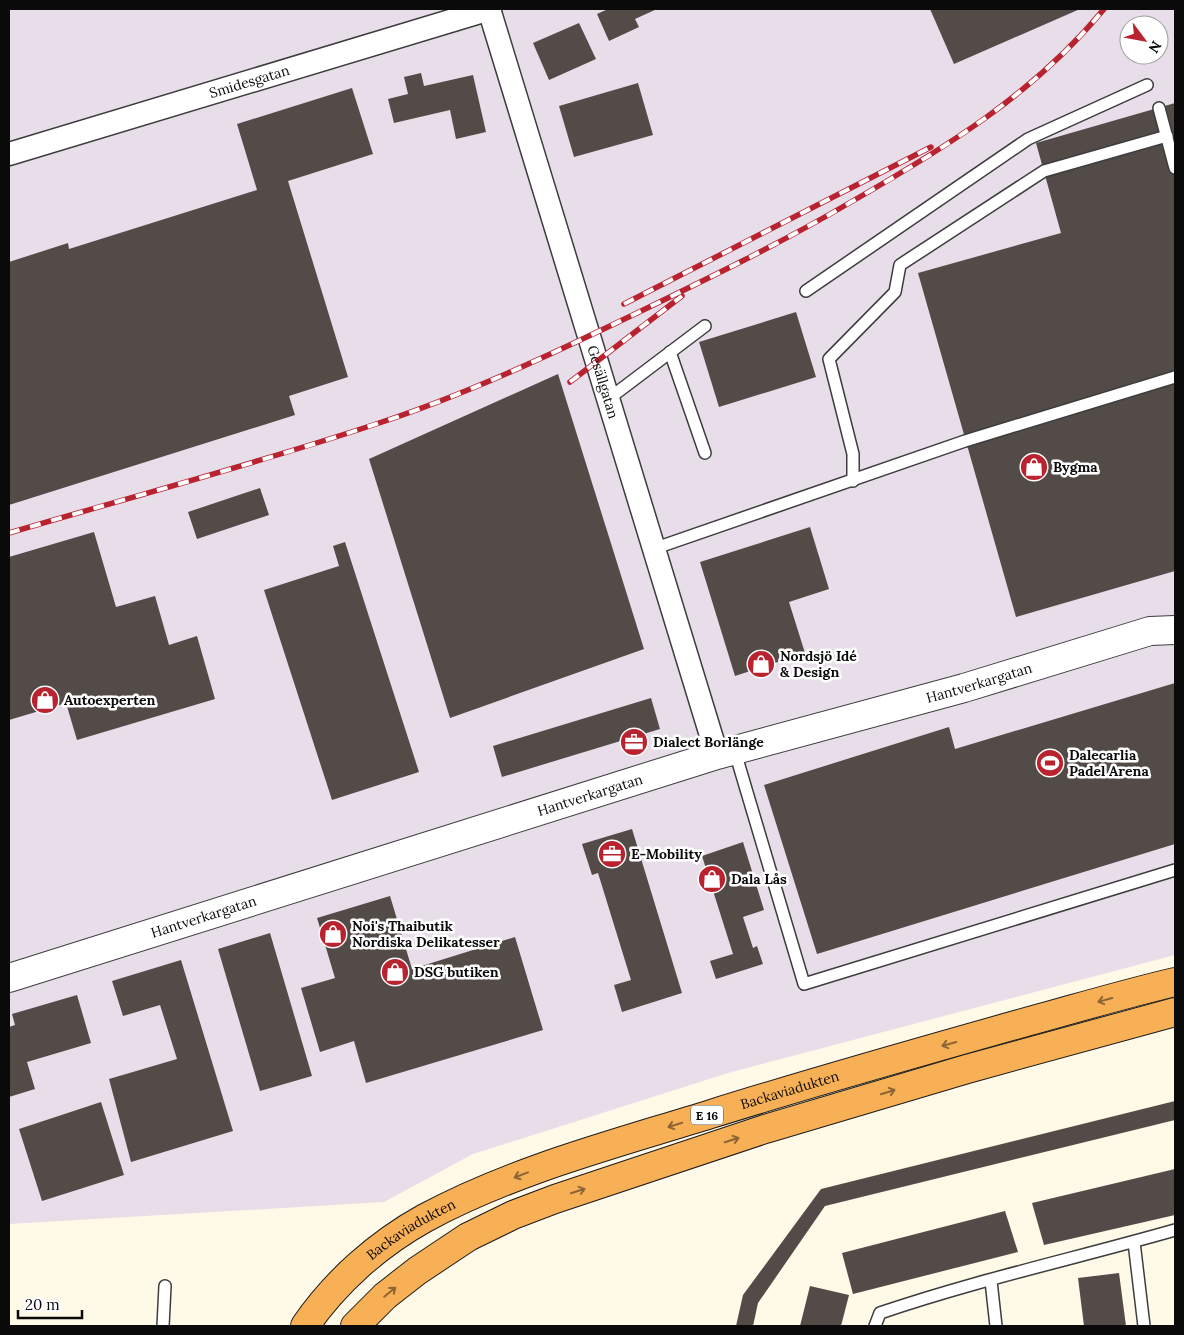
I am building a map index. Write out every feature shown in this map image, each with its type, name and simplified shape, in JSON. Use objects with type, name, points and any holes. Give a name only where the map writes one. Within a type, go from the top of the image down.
[{"type":"highway","name":"Backaviadukten","points":[[305,1326],[341,1282],[376,1251],[423,1220],[478,1192],[552,1164],[755,1100],[962,1040],[1175,982]]},
{"type":"highway","name":"E 16","points":[[355,1326],[386,1296],[417,1271],[468,1237],[514,1215],[555,1199],[774,1126],[967,1069],[1175,1012]]},
{"type":"street","name":"Smidesgatan","points":[[9,154],[489,9]]},
{"type":"street","name":"Gesällgatan","points":[[489,9],[653,549],[726,753]]},
{"type":"street","name":"Hantverkargatan","points":[[9,978],[726,753],[964,688],[1150,631],[1175,630]]},
{"type":"lane","points":[[806,291],[1028,139],[1147,85]]},
{"type":"lane","points":[[1159,108],[1175,168]]},
{"type":"lane","points":[[853,481],[854,454],[829,359],[895,292],[900,265],[1044,171],[1167,136]]},
{"type":"lane","points":[[607,400],[705,326]]},
{"type":"lane","points":[[670,352],[704,453]]},
{"type":"lane","points":[[653,549],[965,441],[1175,377]]},
{"type":"lane","points":[[726,753],[804,984],[1175,870]]},
{"type":"lane","points":[[875,1326],[880,1313],[920,1300],[1175,1230]]},
{"type":"lane","points":[[1134,1242],[1144,1326]]},
{"type":"lane","points":[[991,1281],[996,1326]]},
{"type":"lane","points":[[163,1326],[164,1286]]},
{"type":"shaded area","points":[[9,9],[1175,9],[1175,955],[728,1073],[473,1154],[384,1202],[9,1224]]},
{"type":"building","points":[[608,9],[657,9],[635,19],[639,27],[609,41],[597,14]]},
{"type":"building","points":[[930,9],[1080,9],[954,64]]},
{"type":"building","points":[[579,23],[596,59],[549,80],[533,43]]},
{"type":"building","points":[[421,73],[424,86],[473,75],[486,132],[456,139],[450,110],[394,123],[388,99],[408,94],[404,77]]},
{"type":"building","points":[[638,83],[653,135],[574,157],[559,106]]},
{"type":"building","points":[[352,88],[373,154],[288,181],[348,377],[289,396],[295,415],[9,505],[9,262],[68,243],[69,249],[257,190],[237,124]]},
{"type":"building","points":[[1175,103],[1175,571],[1016,617],[918,273],[1061,233],[1036,143]]},
{"type":"building","points":[[796,312],[816,377],[719,407],[699,342]]},
{"type":"building","points":[[558,374],[644,649],[450,718],[369,459]]},
{"type":"building","points":[[260,488],[269,515],[197,539],[188,512]]},
{"type":"building","points":[[810,527],[829,589],[789,602],[805,653],[735,676],[700,562]]},
{"type":"building","points":[[94,532],[116,607],[155,596],[169,645],[197,636],[215,699],[77,740],[66,703],[9,720],[9,557]]},
{"type":"building","points":[[345,542],[419,772],[332,800],[264,590],[339,566],[333,546]]},
{"type":"building","points":[[1175,683],[1175,844],[817,954],[764,785],[949,727],[955,749]]},
{"type":"building","points":[[651,698],[660,729],[502,777],[493,746]]},
{"type":"building","points":[[632,829],[682,993],[622,1012],[614,985],[631,980],[598,873],[592,875],[582,844]]},
{"type":"building","points":[[743,842],[764,910],[743,917],[753,948],[757,946],[763,964],[716,979],[710,961],[733,954],[702,856]]},
{"type":"building","points":[[390,896],[412,969],[515,937],[543,1030],[366,1083],[354,1041],[320,1052],[301,988],[335,978],[317,918]]},
{"type":"building","points":[[270,933],[312,1076],[260,1091],[218,949]]},
{"type":"building","points":[[181,960],[233,1131],[131,1162],[109,1079],[177,1059],[160,1005],[123,1016],[112,981]]},
{"type":"building","points":[[77,995],[91,1043],[27,1062],[35,1089],[9,1097],[9,1027],[15,1025],[12,1014]]},
{"type":"building","points":[[1175,1101],[1175,1120],[825,1206],[758,1303],[753,1326],[736,1326],[743,1295],[821,1189]]},
{"type":"building","points":[[101,1102],[124,1175],[42,1201],[19,1129]]},
{"type":"building","points":[[1175,1169],[1175,1215],[1044,1245],[1032,1203]]},
{"type":"building","points":[[1005,1211],[1018,1252],[853,1294],[842,1253]]},
{"type":"building","points":[[1119,1273],[1126,1326],[1084,1326],[1078,1278]]},
{"type":"building","points":[[810,1286],[849,1295],[841,1326],[800,1326]]},
{"type":"railway","points":[[9,533],[285,453],[409,413],[508,373],[605,328],[798,232],[886,182],[954,140],[1018,93],[1048,67],[1104,9]]},
{"type":"railway","points":[[624,304],[931,147]]},
{"type":"railway","points":[[570,382],[682,296]]},
{"type":"place","name":"Bygma","points":[[1034,467]]},
{"type":"place","name":"Nordsjö Idé & Design","points":[[761,664]]},
{"type":"place","name":"Autoexperten","points":[[45,700]]},
{"type":"place","name":"Dialect Borlänge","points":[[634,742]]},
{"type":"place","name":"Dalecarlia Padel Arena","points":[[1050,763]]},
{"type":"place","name":"E-Mobility","points":[[612,854]]},
{"type":"place","name":"Dala Lås","points":[[712,879]]},
{"type":"place","name":"Noi's Thaibutik Nordiska Delikatesser","points":[[333,934]]},
{"type":"place","name":"DSG butiken","points":[[395,972]]}]
